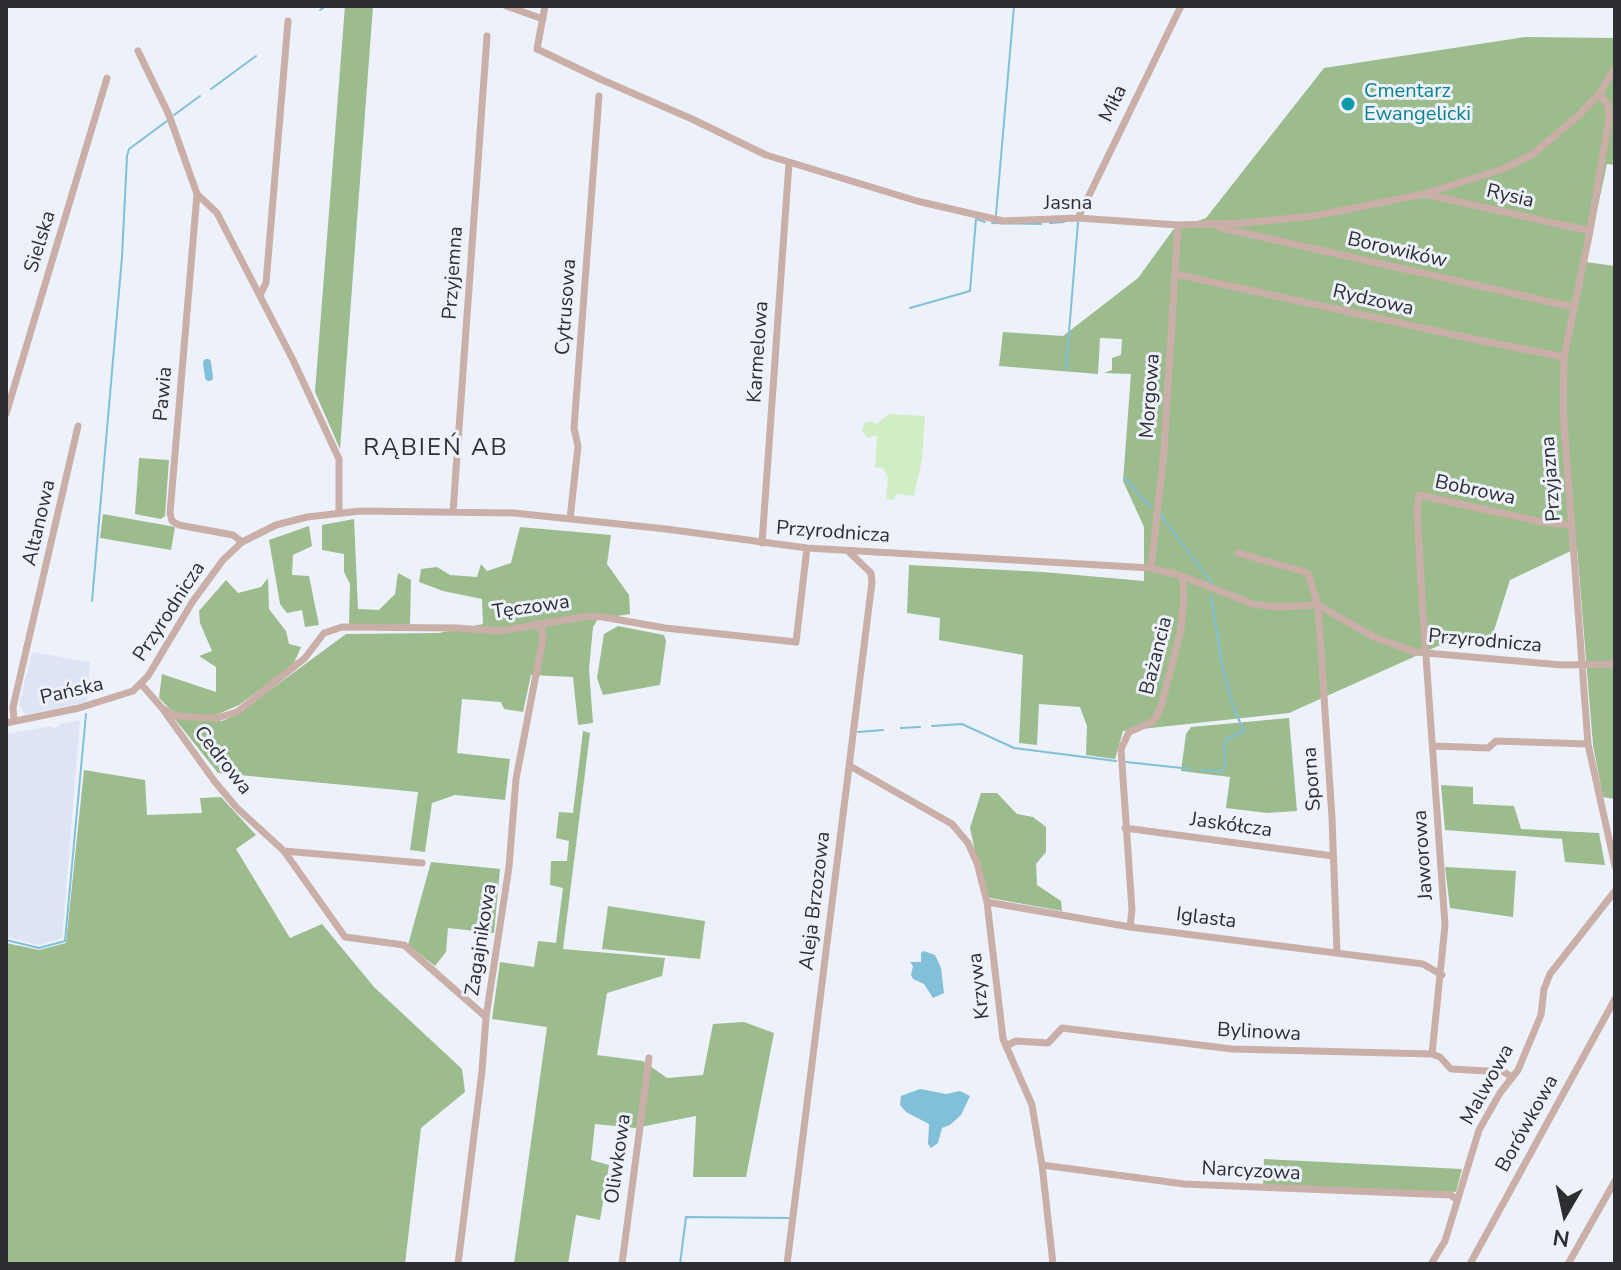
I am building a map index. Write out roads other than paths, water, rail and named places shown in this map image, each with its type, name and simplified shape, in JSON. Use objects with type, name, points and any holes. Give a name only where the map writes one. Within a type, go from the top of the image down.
[{"type":"street","points":[[506,6],[543,19]]},
{"type":"street","name":"Jasna","points":[[545,6],[537,49],[766,155],[917,201],[1015,221],[1078,218],[1178,225],[1214,224],[1314,216],[1424,194],[1503,169],[1533,154],[1579,115],[1599,94],[1615,68]]},
{"type":"street","name":"Miła","points":[[1078,218],[1181,6]]},
{"type":"street","points":[[260,295],[266,283],[288,21]]},
{"type":"street","name":"Przyjemna","points":[[453,512],[487,36]]},
{"type":"street","name":"Pawia","points":[[138,51],[169,115],[197,194],[170,513],[172,521],[179,525],[233,535],[242,542]]},
{"type":"street","name":"Sielska","points":[[6,414],[107,78]]},
{"type":"street","name":"Przyjazna","points":[[1599,94],[1608,105],[1609,118],[1564,357],[1563,409],[1588,744],[1615,866]]},
{"type":"street","name":"Cytrusowa","points":[[570,519],[578,446],[574,428],[599,96]]},
{"type":"street","name":"Karmelowa","points":[[762,543],[789,163]]},
{"type":"street","name":"Pawia","points":[[197,194],[217,213],[293,360],[339,459],[339,512]]},
{"type":"street","name":"Rysia","points":[[1424,194],[1590,231]]},
{"type":"street","name":"Borowików","points":[[1214,224],[1573,307]]},
{"type":"street","name":"Morgowa","points":[[1151,568],[1164,451],[1178,225]]},
{"type":"street","name":"Rydzowa","points":[[1175,274],[1280,295],[1421,329],[1564,357]]},
{"type":"street","name":"Altanowa","points":[[10,722],[78,426]]},
{"type":"street","name":"Bobrowa","points":[[1419,495],[1542,522],[1571,525]]},
{"type":"street","name":"Jaworowa","points":[[1419,495],[1417,512],[1425,654],[1445,925],[1432,1054]]},
{"type":"street","name":"Przyrodnicza","points":[[142,685],[193,601],[223,560],[242,542],[276,525],[339,512],[514,513],[807,548],[1151,568],[1182,576],[1253,604],[1275,607],[1318,605],[1388,644],[1425,654],[1584,666],[1615,664]]},
{"type":"street","name":"Tęczowa","points":[[162,708],[186,717],[217,718],[237,712],[305,658],[329,629],[434,627],[499,631],[603,617],[665,628],[796,642],[807,548]]},
{"type":"street","name":"Aleja Brzozowa","points":[[787,1264],[872,582],[871,573],[848,551]]},
{"type":"street","points":[[1238,553],[1308,573],[1318,605]]},
{"type":"street","name":"Bażancia","points":[[1125,828],[1121,749],[1124,740],[1135,728],[1154,721],[1161,707],[1182,620],[1182,576]]},
{"type":"street","name":"Sporna","points":[[1318,605],[1337,952]]},
{"type":"street","name":"Zagajnikowa","points":[[458,1264],[486,1017],[509,867],[516,779],[543,638],[537,624]]},
{"type":"street","name":"Pańska","points":[[10,722],[101,703],[121,697],[142,685]]},
{"type":"street","name":"Cedrowa","points":[[142,685],[237,808],[284,851],[345,937],[404,945],[486,1017]]},
{"type":"street","points":[[1434,746],[1488,748],[1496,741],[1588,744]]},
{"type":"street","name":"Krzywa","points":[[850,766],[936,814],[958,830],[977,863],[987,902],[1002,1030],[1032,1105],[1053,1264]]},
{"type":"street","points":[[1125,828],[1132,910],[1130,927]]},
{"type":"street","name":"Jaskółcza","points":[[1125,828],[1333,856]]},
{"type":"street","points":[[284,851],[422,863]]},
{"type":"street","name":"Malwowa","points":[[1431,1264],[1445,1241],[1479,1130],[1518,1070],[1541,1015],[1544,989],[1550,974],[1615,891]]},
{"type":"street","name":"Iglasta","points":[[987,902],[1130,927],[1423,964],[1443,960]]},
{"type":"street","name":"Iglasta","points":[[1423,964],[1442,975]]},
{"type":"street","name":"Borówkowa","points":[[1470,1264],[1615,999]]},
{"type":"street","name":"Bylinowa","points":[[1006,1046],[1016,1041],[1048,1043],[1062,1028],[1232,1049],[1432,1054],[1440,1057],[1451,1069],[1504,1072],[1512,1077]]},
{"type":"street","name":"Oliwkowa","points":[[622,1264],[649,1058]]},
{"type":"street","name":"Narcyzowa","points":[[1042,1165],[1184,1184],[1438,1194],[1451,1195],[1457,1200]]},
{"type":"street","points":[[1568,1264],[1615,1181]]},
{"type":"water","points":[[924,951],[935,955],[941,968],[944,993],[933,998],[924,984],[911,975],[913,966],[910,962],[921,962]]},
{"type":"water","points":[[920,1089],[946,1094],[960,1091],[970,1096],[961,1115],[942,1128],[938,1143],[931,1148],[928,1144],[929,1124],[906,1112],[900,1105],[901,1096]]},
{"type":"waterway","points":[[320,10],[326,6]]},
{"type":"waterway","points":[[996,215],[1014,6]]},
{"type":"waterway","points":[[211,89],[256,56]]},
{"type":"waterway","points":[[174,115],[200,96]]},
{"type":"waterway","points":[[92,601],[122,257],[127,156],[129,149],[167,121]]},
{"type":"waterway","points":[[910,308],[970,291],[976,219],[985,222]]},
{"type":"waterway","points":[[1050,223],[1064,222]]},
{"type":"waterway","points":[[1066,369],[1078,222]]},
{"type":"waterway","points":[[992,223],[1041,224]]},
{"type":"waterway","points":[[207,363],[209,377]]},
{"type":"waterway","points":[[1124,478],[1151,507]]},
{"type":"waterway","points":[[1160,514],[1213,585]]},
{"type":"waterway","points":[[1200,770],[1221,772],[1225,766],[1226,739],[1244,731],[1233,707],[1222,664],[1211,596]]},
{"type":"waterway","points":[[6,940],[39,948],[65,941],[86,714]]},
{"type":"waterway","points":[[932,726],[962,724],[1014,748],[1116,761]]},
{"type":"waterway","points":[[901,728],[920,727]]},
{"type":"waterway","points":[[858,732],[883,730]]},
{"type":"waterway","points":[[1126,762],[1191,769]]},
{"type":"waterway","points":[[680,1264],[686,1217],[789,1218]]},
{"type":"place","name":"Cmentarz Ewangelicki","points":[[1348,104]]},
{"type":"district","name":"RĄBIEŃ AB","points":[[436,449]]}]
